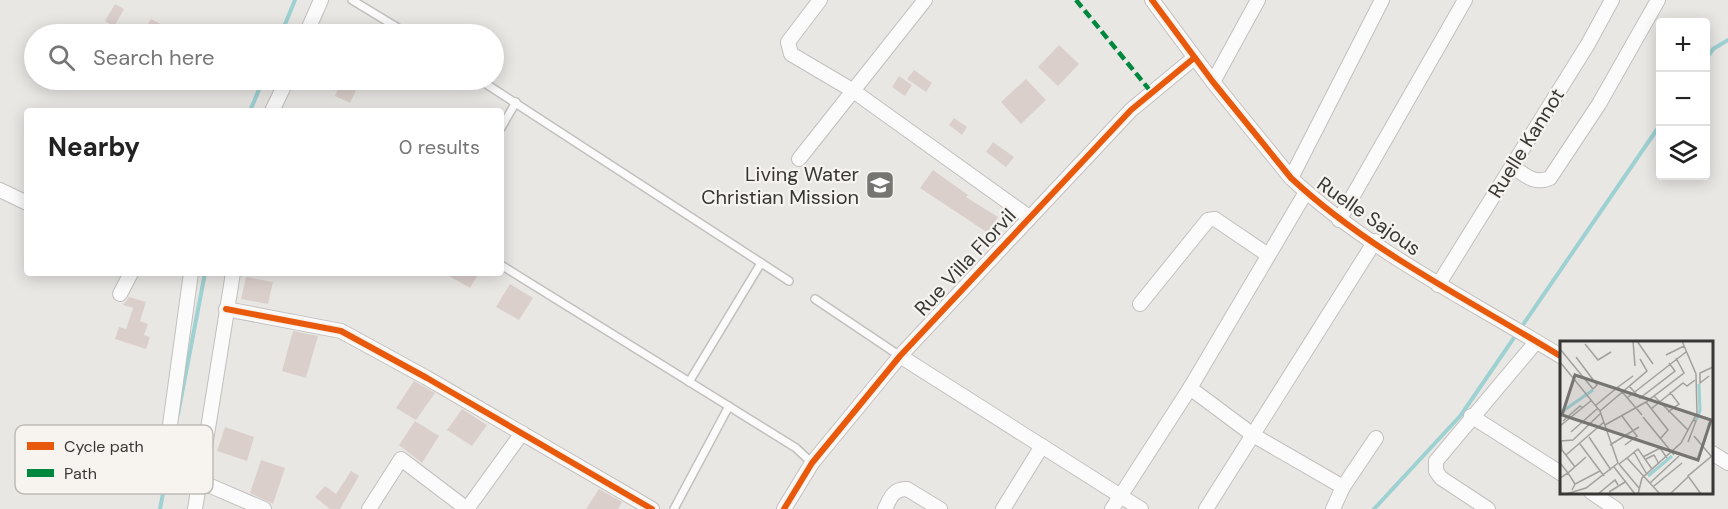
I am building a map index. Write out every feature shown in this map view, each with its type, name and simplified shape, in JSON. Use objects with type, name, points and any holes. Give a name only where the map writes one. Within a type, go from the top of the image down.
[{"type":"street","points":[[310,24],[321,0]]},
{"type":"street","points":[[820,0],[788,42],[788,50],[791,54],[852,90],[1029,217]]},
{"type":"street","points":[[800,159],[925,0]]},
{"type":"street","name":"Ruelle Sajous","points":[[1152,0],[1213,82],[1291,178],[1306,192],[1339,220],[1375,241],[1438,285],[1560,356]]},
{"type":"street","points":[[1213,82],[1258,0]]},
{"type":"street","points":[[1291,178],[1382,0]]},
{"type":"street","points":[[1339,220],[1465,0]]},
{"type":"street","name":"Ruelle Kannot","points":[[1438,285],[1588,44],[1612,0]]},
{"type":"street","points":[[1512,166],[1534,181],[1540,182],[1550,178],[1599,104],[1658,0]]},
{"type":"street","name":"Rue Villa Florvil","points":[[784,509],[812,463],[900,356],[1131,110],[1194,58]]},
{"type":"street","points":[[273,108],[281,90]]},
{"type":"street","points":[[0,190],[24,202]]},
{"type":"street","points":[[1112,509],[1190,388],[1306,192]]},
{"type":"street","points":[[1140,304],[1208,220],[1215,219],[1268,255]]},
{"type":"street","points":[[1206,509],[1375,241]]},
{"type":"street","points":[[120,294],[129,276]]},
{"type":"street","points":[[170,425],[191,276]]},
{"type":"street","points":[[208,425],[232,276]]},
{"type":"street","points":[[226,309],[341,331],[652,509]]},
{"type":"street","points":[[1488,509],[1441,478],[1436,471],[1436,461],[1471,416],[1536,342]]},
{"type":"street","points":[[900,356],[1141,509]]},
{"type":"street","points":[[1190,388],[1253,435],[1343,487]]},
{"type":"street","points":[[1471,416],[1560,473]]},
{"type":"street","points":[[369,509],[401,459],[467,509],[522,433]]},
{"type":"street","points":[[1333,509],[1343,487],[1376,438]]},
{"type":"street","points":[[1003,509],[1042,446]]},
{"type":"street","points":[[1713,454],[1728,463]]},
{"type":"street","points":[[213,487],[264,509]]},
{"type":"street","points":[[885,509],[896,491],[907,489],[940,509]]},
{"type":"street","points":[[195,509],[197,494]]},
{"type":"street","points":[[1594,494],[1616,509]]},
{"type":"lane","points":[[352,0],[392,24]]},
{"type":"lane","points":[[496,90],[789,281]]},
{"type":"lane","points":[[504,123],[516,102]]},
{"type":"lane","points":[[689,382],[761,263]]},
{"type":"lane","points":[[504,267],[796,447],[812,463]]},
{"type":"lane","points":[[815,299],[900,356]]},
{"type":"lane","points":[[674,509],[729,406]]},
{"type":"building","points":[[115,4],[124,9],[116,24],[105,21]]},
{"type":"building","points":[[151,19],[160,24],[148,24]]},
{"type":"building","points":[[1059,45],[1079,64],[1058,86],[1038,67]]},
{"type":"building","points":[[914,70],[932,83],[926,92],[907,79]]},
{"type":"building","points":[[899,76],[912,85],[905,96],[892,87]]},
{"type":"building","points":[[1026,79],[1046,100],[1021,124],[1001,102]]},
{"type":"building","points":[[338,90],[356,90],[350,103],[335,96]]},
{"type":"building","points":[[954,118],[967,127],[962,135],[949,125]]},
{"type":"building","points":[[993,142],[1014,157],[1006,167],[986,152]]},
{"type":"building","points":[[933,170],[968,195],[966,197],[998,217],[988,233],[920,188]]},
{"type":"building","points":[[449,276],[477,276],[470,288]]},
{"type":"building","points":[[246,277],[273,282],[268,304],[241,299]]},
{"type":"building","points":[[510,284],[533,298],[519,320],[496,307]]},
{"type":"building","points":[[129,297],[146,302],[140,321],[148,324],[144,335],[150,337],[146,349],[115,339],[119,327],[126,329],[133,308],[123,305]]},
{"type":"building","points":[[293,331],[318,336],[306,378],[282,371]]},
{"type":"building","points":[[414,381],[435,393],[416,420],[396,408]]},
{"type":"building","points":[[462,409],[487,425],[472,446],[447,430]]},
{"type":"building","points":[[415,421],[439,436],[422,463],[399,445]]},
{"type":"building","points":[[225,427],[254,437],[247,461],[217,451]]},
{"type":"building","points":[[261,460],[285,468],[273,504],[250,493]]},
{"type":"building","points":[[351,471],[359,476],[340,509],[330,509],[315,497],[325,486],[336,494]]},
{"type":"building","points":[[599,489],[622,502],[618,509],[586,509]]},
{"type":"waterway","points":[[285,24],[295,0]]},
{"type":"waterway","points":[[1710,53],[1728,40]]},
{"type":"waterway","points":[[251,108],[259,90]]},
{"type":"waterway","points":[[1374,509],[1461,415],[1659,126]]},
{"type":"waterway","points":[[178,414],[204,276]]},
{"type":"waterway","points":[[160,509],[163,494]]},
{"type":"marked path","points":[[1076,0],[1152,93]]},
{"type":"cycle path","points":[[1152,0],[1213,82],[1291,178],[1353,229],[1387,252],[1560,356]]},
{"type":"cycle path","points":[[784,509],[812,463],[900,356],[1131,110],[1194,58]]},
{"type":"cycle path","points":[[226,309],[341,331],[427,378],[652,509]]},
{"type":"place","name":"Living Water Christian Mission","points":[[880,185]]}]
